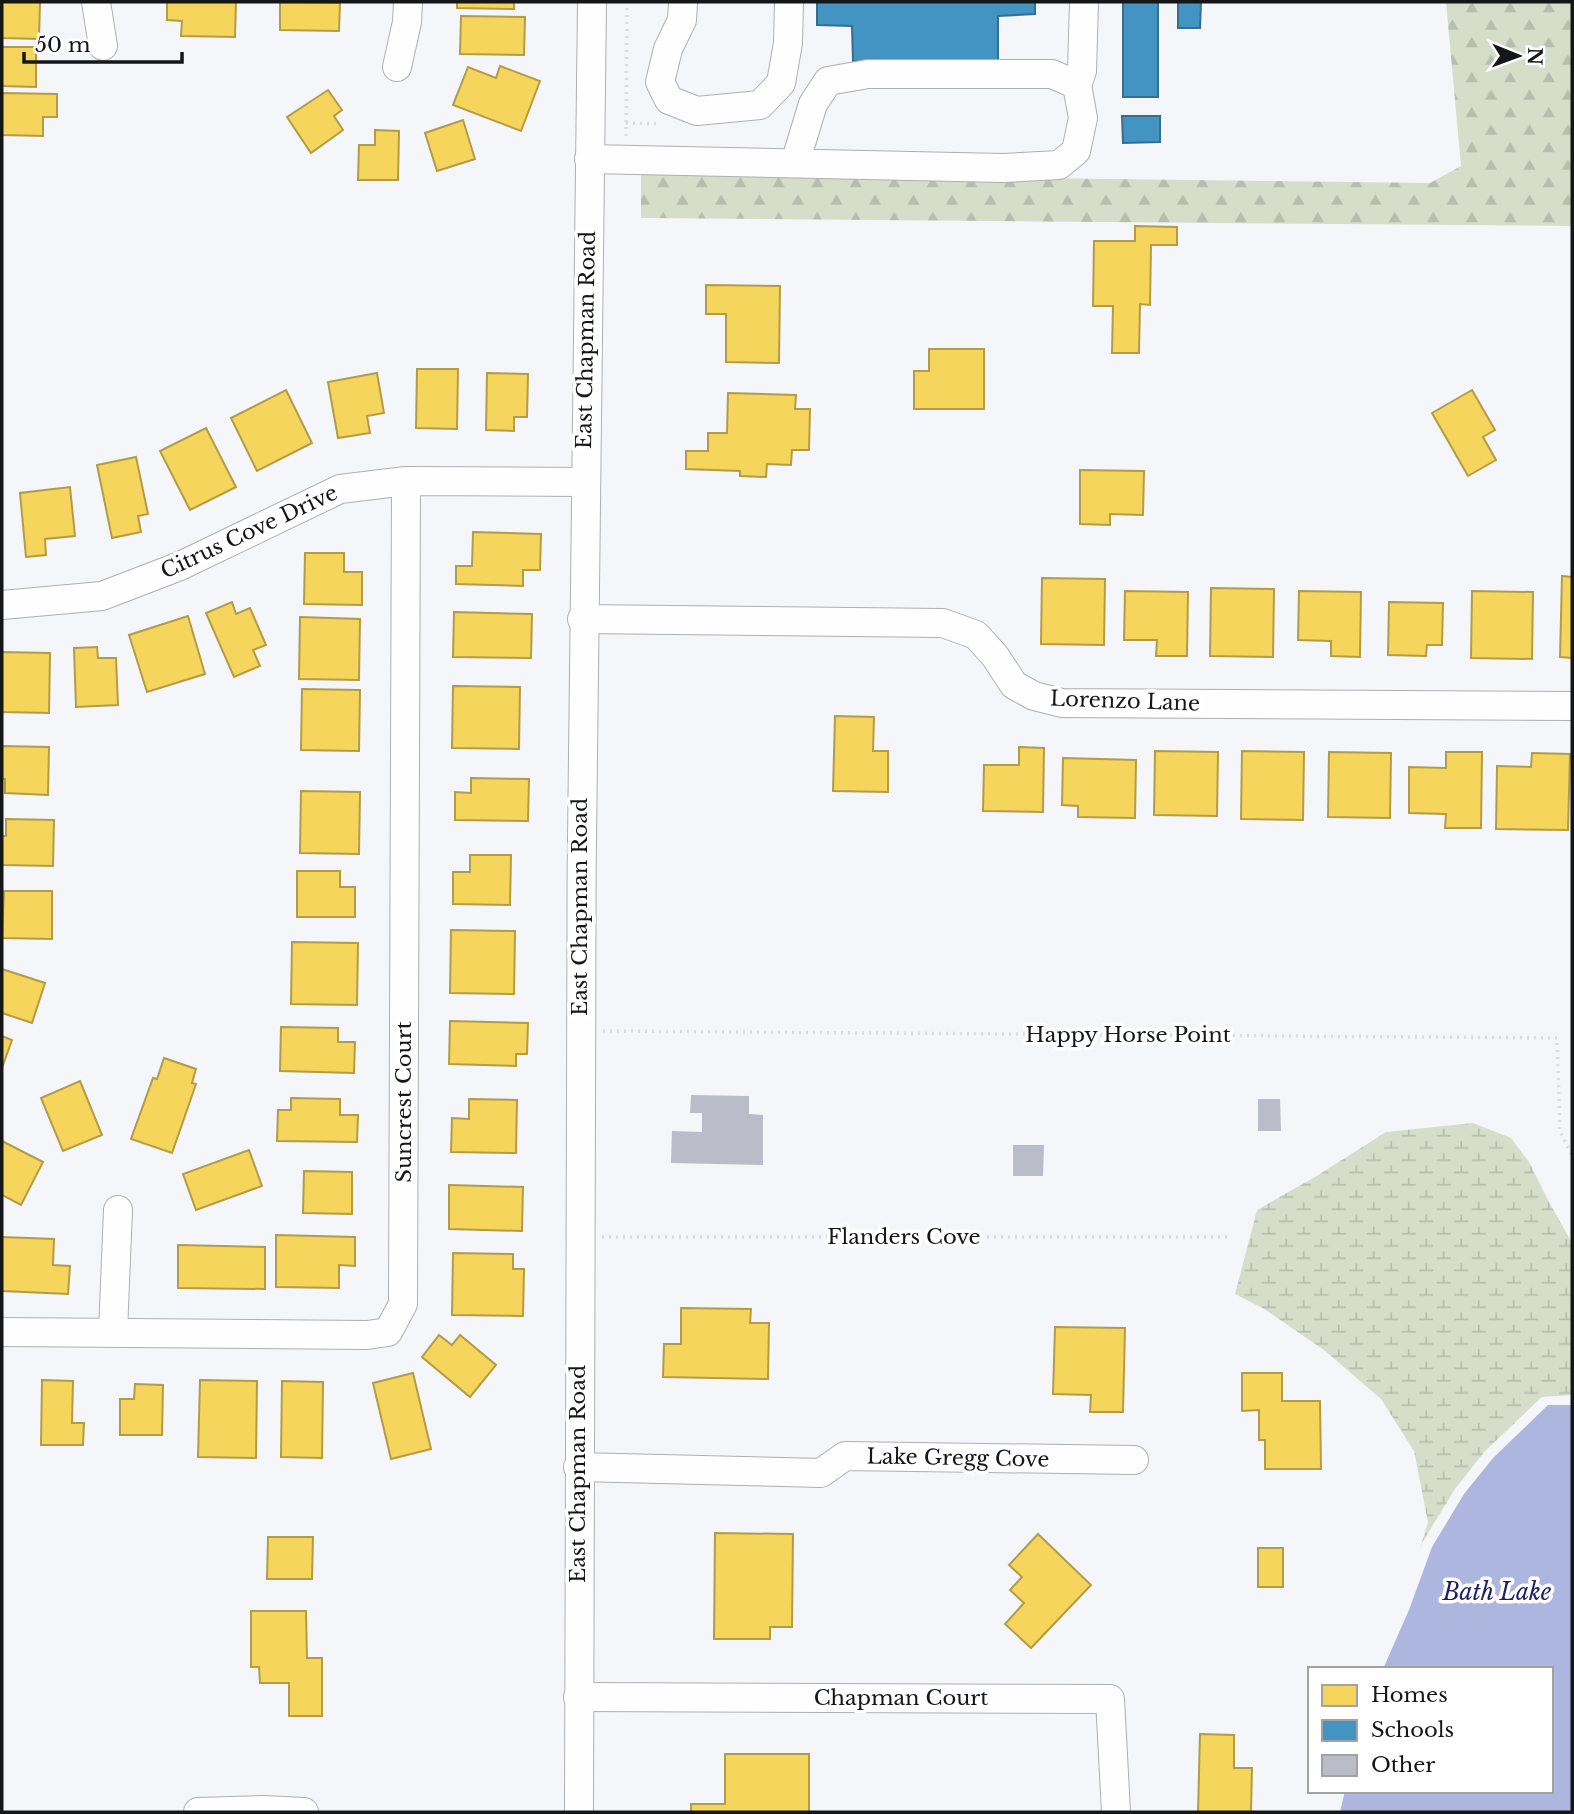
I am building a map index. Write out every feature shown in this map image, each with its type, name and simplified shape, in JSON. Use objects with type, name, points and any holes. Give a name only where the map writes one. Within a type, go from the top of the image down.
[{"type":"street","points":[[96,2],[103,46]]},
{"type":"street","points":[[397,67],[407,22],[408,2]]},
{"type":"street","name":"East Chapman Road","points":[[579,1812],[579,1031],[582,619],[592,2]]},
{"type":"street","points":[[682,2],[682,20],[668,49],[660,82],[669,100],[697,111],[760,104],[781,83],[788,43],[789,2]]},
{"type":"street","points":[[589,159],[1003,168],[1059,165],[1076,151],[1083,118],[1077,85],[1082,71],[1084,2]]},
{"type":"street","points":[[795,163],[813,104],[828,81],[868,74],[1052,74],[1077,85]]},
{"type":"street","name":"Citrus Cove Drive","points":[[2,605],[102,596],[180,566],[340,489],[407,481],[584,482]]},
{"type":"street","name":"Suncrest Court","points":[[2,1332],[367,1335],[388,1332],[403,1304],[407,481]]},
{"type":"street","name":"Lorenzo Lane","points":[[582,619],[943,623],[976,635],[995,656],[1014,685],[1034,696],[1062,703],[1572,706]]},
{"type":"street","points":[[113,1332],[118,1210]]},
{"type":"street","name":"Lake Gregg Cove","points":[[578,1478],[821,1473],[845,1456],[1134,1460]]},
{"type":"street","name":"Chapman Court","points":[[578,1697],[1110,1699],[1116,1812]]},
{"type":"street","points":[[198,1812],[303,1812]]},
{"type":"path","points":[[626,160],[627,2]]},
{"type":"path","name":"Happy Horse Point","points":[[579,1031],[1557,1038],[1560,1132],[1572,1155]]},
{"type":"path","name":"Flanders Cove","points":[[578,1237],[1230,1237]]},
{"type":"green space","points":[[1446,2],[1572,2],[1572,226],[641,218],[641,173],[1430,183],[1461,166]]},
{"type":"green space","points":[[1473,1123],[1511,1138],[1529,1162],[1572,1243],[1572,1395],[1542,1397],[1485,1451],[1455,1489],[1422,1543],[1417,1558],[1428,1522],[1414,1451],[1381,1399],[1324,1350],[1264,1309],[1235,1294],[1257,1210],[1386,1132]]},
{"type":"water","name":"Bath Lake","points":[[1548,1405],[1572,1405],[1572,1812],[1340,1812],[1345,1793],[1553,1793],[1553,1667],[1384,1667],[1432,1547],[1464,1494],[1493,1458]]},
{"type":"building: Homes","points":[[2,2],[40,2],[39,39],[2,38]]},
{"type":"building: Homes","points":[[167,2],[236,2],[235,37],[181,36],[182,21],[167,20]]},
{"type":"building: Homes","points":[[280,2],[340,3],[339,31],[280,30]]},
{"type":"building: Homes","points":[[457,2],[514,2],[514,9],[457,8]]},
{"type":"building: Homes","points":[[461,16],[525,17],[524,55],[460,54]]},
{"type":"building: Homes","points":[[2,47],[36,47],[36,87],[2,86]]},
{"type":"building: Homes","points":[[500,66],[540,81],[521,131],[453,105],[468,67],[496,78]]},
{"type":"building: Homes","points":[[328,90],[342,110],[334,116],[343,130],[311,153],[287,117]]},
{"type":"building: Homes","points":[[2,93],[57,94],[57,117],[43,117],[43,136],[2,135]]},
{"type":"building: Homes","points":[[463,120],[475,159],[437,171],[425,133]]},
{"type":"building: Homes","points":[[375,130],[399,131],[398,180],[358,180],[359,145],[375,145]]},
{"type":"building: Homes","points":[[1135,226],[1177,227],[1177,245],[1151,245],[1150,305],[1140,304],[1139,353],[1112,353],[1113,306],[1093,306],[1094,241],[1135,241]]},
{"type":"building: Homes","points":[[706,285],[780,286],[779,363],[726,362],[726,314],[706,314]]},
{"type":"building: Homes","points":[[929,349],[984,349],[984,409],[914,409],[914,371],[929,371]]},
{"type":"building: Homes","points":[[417,369],[458,369],[457,429],[416,428]]},
{"type":"building: Homes","points":[[377,373],[384,413],[367,416],[370,433],[338,438],[328,382]]},
{"type":"building: Homes","points":[[487,373],[528,374],[527,417],[514,417],[514,431],[486,430]]},
{"type":"building: Homes","points":[[286,390],[312,443],[257,471],[231,418]]},
{"type":"building: Homes","points":[[1472,390],[1495,430],[1483,437],[1496,460],[1468,476],[1432,413]]},
{"type":"building: Homes","points":[[728,393],[796,395],[795,409],[810,409],[809,450],[792,450],[791,465],[767,464],[766,477],[740,476],[740,471],[686,469],[686,451],[708,451],[708,433],[727,433]]},
{"type":"building: Homes","points":[[206,428],[236,487],[190,510],[160,451]]},
{"type":"building: Homes","points":[[136,457],[148,514],[138,516],[141,532],[112,538],[97,465]]},
{"type":"building: Homes","points":[[1080,470],[1144,471],[1143,515],[1110,514],[1110,525],[1080,524]]},
{"type":"building: Homes","points":[[70,487],[75,536],[45,539],[46,555],[26,557],[20,493]]},
{"type":"building: Homes","points":[[473,532],[541,534],[540,570],[523,570],[523,586],[456,584],[456,566],[472,566]]},
{"type":"building: Homes","points":[[305,553],[344,553],[344,572],[362,572],[362,605],[304,604]]},
{"type":"building: Homes","points":[[1562,576],[1572,577],[1572,658],[1560,657]]},
{"type":"building: Homes","points":[[1042,578],[1105,579],[1104,645],[1041,644]]},
{"type":"building: Homes","points":[[1211,588],[1274,589],[1273,657],[1210,656]]},
{"type":"building: Homes","points":[[1125,591],[1188,592],[1187,656],[1156,656],[1157,640],[1124,640]]},
{"type":"building: Homes","points":[[1299,591],[1361,592],[1360,657],[1331,656],[1331,641],[1298,640]]},
{"type":"building: Homes","points":[[1472,591],[1533,592],[1532,659],[1471,658]]},
{"type":"building: Homes","points":[[232,602],[236,614],[250,608],[266,645],[253,650],[260,666],[234,677],[206,613]]},
{"type":"building: Homes","points":[[1389,602],[1443,603],[1442,645],[1427,645],[1426,656],[1388,655]]},
{"type":"building: Homes","points":[[454,612],[532,614],[531,658],[453,657]]},
{"type":"building: Homes","points":[[188,616],[205,674],[147,692],[129,635]]},
{"type":"building: Homes","points":[[300,617],[360,619],[359,680],[299,679]]},
{"type":"building: Homes","points":[[97,647],[98,658],[116,658],[118,705],[76,707],[74,648]]},
{"type":"building: Homes","points":[[2,652],[50,653],[49,713],[2,712]]},
{"type":"building: Homes","points":[[453,686],[520,687],[519,749],[452,748]]},
{"type":"building: Homes","points":[[302,689],[360,690],[359,751],[301,750]]},
{"type":"building: Homes","points":[[835,716],[874,717],[873,751],[888,751],[888,792],[833,791]]},
{"type":"building: Homes","points":[[2,746],[49,747],[48,795],[5,793],[5,779],[2,779]]},
{"type":"building: Homes","points":[[1019,747],[1044,748],[1043,812],[983,811],[984,765],[1019,765]]},
{"type":"building: Homes","points":[[1155,751],[1218,752],[1217,816],[1154,815]]},
{"type":"building: Homes","points":[[1242,751],[1304,752],[1303,820],[1241,819]]},
{"type":"building: Homes","points":[[1329,752],[1391,753],[1390,818],[1328,817]]},
{"type":"building: Homes","points":[[1446,752],[1482,752],[1481,828],[1445,828],[1446,814],[1409,813],[1409,767],[1446,768]]},
{"type":"building: Homes","points":[[1532,753],[1570,754],[1568,830],[1496,829],[1497,766],[1531,767]]},
{"type":"building: Homes","points":[[1063,758],[1136,760],[1135,818],[1078,817],[1078,806],[1062,805]]},
{"type":"building: Homes","points":[[471,778],[529,779],[528,821],[455,820],[455,792],[471,793]]},
{"type":"building: Homes","points":[[301,791],[360,792],[359,854],[300,853]]},
{"type":"building: Homes","points":[[6,819],[54,820],[53,866],[2,865],[2,836],[6,836]]},
{"type":"building: Homes","points":[[470,855],[511,855],[510,905],[453,904],[453,872],[470,872]]},
{"type":"building: Homes","points":[[297,871],[340,871],[340,887],[355,887],[355,917],[297,917]]},
{"type":"building: Homes","points":[[4,891],[52,891],[52,939],[2,938]]},
{"type":"building: Homes","points":[[451,930],[515,931],[514,994],[450,993]]},
{"type":"building: Homes","points":[[292,942],[358,943],[357,1005],[291,1004]]},
{"type":"building: Homes","points":[[2,969],[45,983],[32,1023],[2,1013]]},
{"type":"building: Homes","points":[[450,1021],[528,1023],[527,1054],[516,1054],[516,1066],[449,1064]]},
{"type":"building: Homes","points":[[281,1027],[338,1028],[338,1042],[355,1042],[354,1073],[280,1071]]},
{"type":"building: Homes","points":[[2,1036],[12,1040],[2,1068]]},
{"type":"building: Homes","points":[[164,1058],[196,1069],[192,1083],[196,1084],[172,1153],[131,1139],[153,1078],[157,1079]]},
{"type":"building: Homes","points":[[80,1081],[102,1135],[63,1151],[41,1098]]},
{"type":"building: Homes","points":[[291,1098],[340,1099],[340,1115],[358,1115],[357,1142],[277,1141],[278,1110],[291,1110]]},
{"type":"building: Homes","points":[[469,1099],[517,1100],[516,1153],[451,1152],[452,1118],[469,1119]]},
{"type":"building: Homes","points":[[2,1141],[43,1162],[21,1205],[2,1195]]},
{"type":"building: Homes","points":[[249,1150],[262,1186],[196,1210],[183,1174]]},
{"type":"building: Homes","points":[[304,1171],[352,1172],[352,1214],[303,1213]]},
{"type":"building: Homes","points":[[449,1185],[523,1187],[522,1231],[449,1229]]},
{"type":"building: Homes","points":[[276,1235],[355,1237],[355,1266],[339,1265],[339,1288],[276,1287]]},
{"type":"building: Homes","points":[[2,1237],[54,1239],[53,1265],[70,1266],[68,1294],[2,1291]]},
{"type":"building: Homes","points":[[178,1245],[265,1247],[265,1289],[178,1288]]},
{"type":"building: Homes","points":[[453,1253],[513,1254],[513,1269],[524,1269],[523,1316],[452,1315]]},
{"type":"building: Homes","points":[[681,1308],[751,1309],[750,1323],[769,1323],[768,1379],[663,1377],[664,1344],[681,1344]]},
{"type":"building: Homes","points":[[1055,1327],[1125,1328],[1123,1412],[1090,1412],[1091,1395],[1053,1394]]},
{"type":"building: Homes","points":[[439,1335],[452,1345],[460,1335],[496,1365],[470,1397],[422,1357]]},
{"type":"building: Homes","points":[[413,1373],[431,1449],[391,1459],[373,1383]]},
{"type":"building: Homes","points":[[1242,1373],[1282,1373],[1282,1401],[1320,1401],[1321,1469],[1265,1469],[1265,1440],[1259,1440],[1259,1410],[1242,1411]]},
{"type":"building: Homes","points":[[42,1380],[73,1381],[72,1423],[84,1423],[83,1445],[41,1445]]},
{"type":"building: Homes","points":[[200,1380],[257,1381],[256,1458],[198,1457]]},
{"type":"building: Homes","points":[[282,1381],[323,1382],[322,1458],[281,1457]]},
{"type":"building: Homes","points":[[135,1384],[163,1385],[162,1435],[120,1435],[120,1399],[134,1399]]},
{"type":"building: Homes","points":[[715,1533],[793,1534],[792,1627],[770,1627],[770,1639],[714,1639]]},
{"type":"building: Homes","points":[[1038,1534],[1091,1585],[1031,1648],[1005,1624],[1024,1603],[1010,1590],[1022,1577],[1009,1565]]},
{"type":"building: Homes","points":[[268,1537],[313,1537],[312,1579],[267,1579]]},
{"type":"building: Homes","points":[[1258,1548],[1283,1548],[1283,1587],[1258,1587]]},
{"type":"building: Homes","points":[[251,1611],[306,1611],[307,1658],[322,1658],[322,1716],[289,1716],[289,1683],[260,1683],[259,1667],[251,1667]]},
{"type":"building: Homes","points":[[1200,1734],[1234,1735],[1234,1768],[1252,1768],[1251,1812],[1198,1812]]},
{"type":"building: Homes","points":[[725,1754],[809,1754],[809,1812],[691,1812],[691,1804],[725,1804]]},
{"type":"building: Schools","points":[[817,2],[1035,2],[1035,14],[998,16],[998,64],[853,61],[852,26],[817,25]]},
{"type":"building: Schools","points":[[1123,2],[1158,2],[1158,97],[1123,97]]},
{"type":"building: Schools","points":[[1178,2],[1201,2],[1200,28],[1178,28]]},
{"type":"building: Schools","points":[[1122,116],[1160,116],[1160,142],[1123,143]]},
{"type":"building: Other","points":[[691,1095],[749,1096],[749,1114],[763,1115],[763,1165],[671,1163],[672,1131],[702,1132],[702,1113],[690,1113]]},
{"type":"building: Other","points":[[1258,1099],[1280,1099],[1281,1131],[1258,1131]]},
{"type":"building: Other","points":[[1013,1145],[1044,1145],[1043,1176],[1013,1176]]}]
